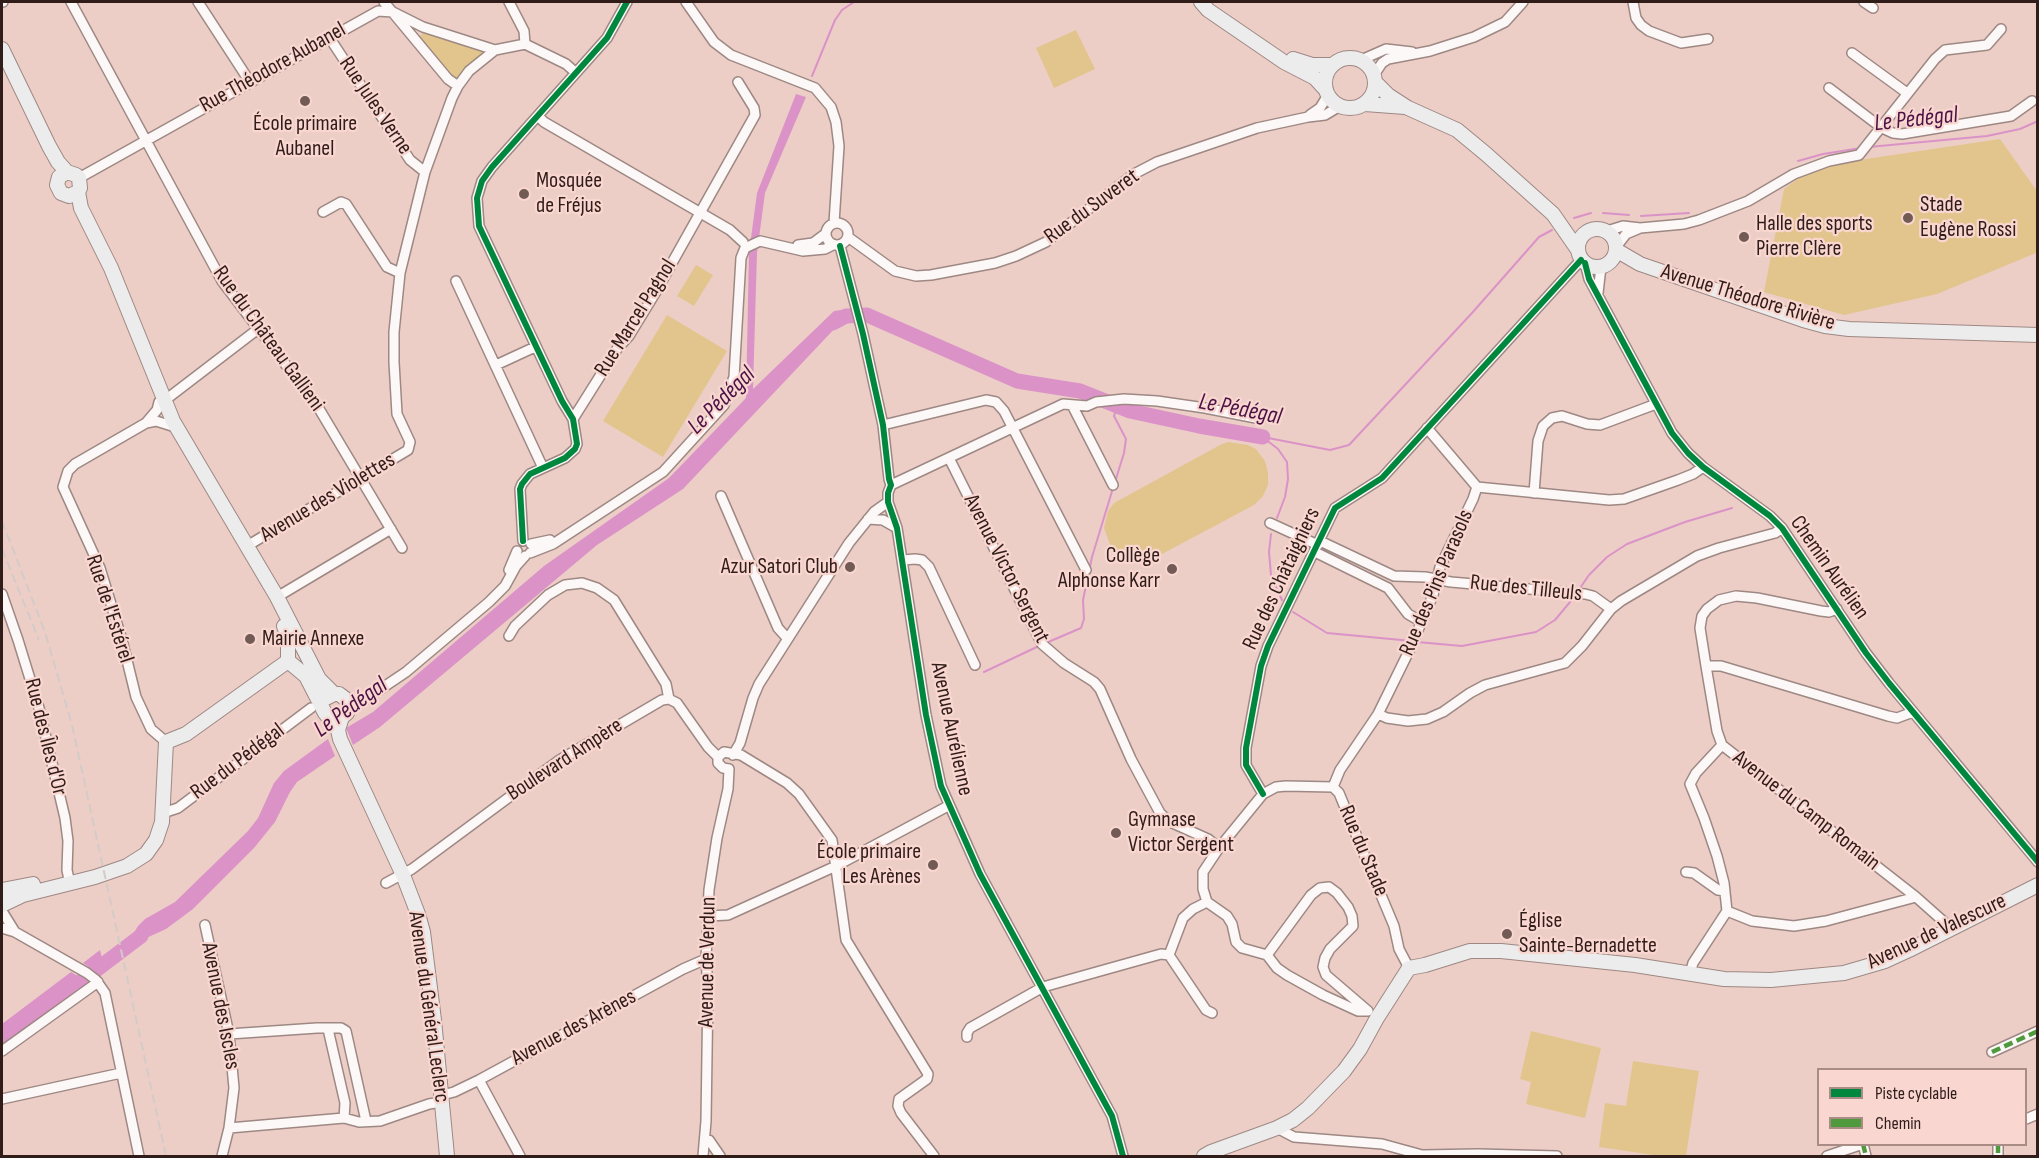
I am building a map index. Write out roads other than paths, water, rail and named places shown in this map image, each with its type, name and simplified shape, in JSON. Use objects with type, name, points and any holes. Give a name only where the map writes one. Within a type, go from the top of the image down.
[{"type":"main road","points":[[1201,2],[1294,59],[1311,65],[1332,65],[1346,58],[1367,63],[1375,79],[1388,95],[1408,108],[1457,130],[1553,214],[1574,227],[1606,231],[1611,235],[1611,256],[1590,266],[1581,257],[1553,214]]},
{"type":"main road","points":[[1201,2],[1208,10],[1284,62],[1315,78],[1340,106],[1353,108],[1365,104],[1408,108]]},
{"type":"main road","points":[[2,49],[70,183]]},
{"type":"main road","points":[[2,58],[70,183],[172,426],[238,546],[270,596],[306,676],[333,717]]},
{"type":"main road","points":[[1327,93],[1325,77],[1332,65]]},
{"type":"main road","points":[[1365,104],[1373,95],[1375,79]]},
{"type":"main road","points":[[1581,257],[1580,238],[1590,230]]},
{"type":"main road","name":"Avenue Théodore Rivière","points":[[1611,256],[1825,326],[1849,329],[2037,335]]},
{"type":"main road","points":[[162,401],[277,597],[296,656],[323,685],[349,704],[333,717]]},
{"type":"main road","points":[[2,890],[112,871],[127,866],[146,854],[160,830],[164,810],[166,742],[186,734],[296,656]]},
{"type":"main road","points":[[333,717],[327,697],[339,695]]},
{"type":"main road","name":"Avenue du Général Leclerc","points":[[333,717],[346,753],[403,875],[423,932],[447,1156]]},
{"type":"main road","points":[[2,905],[22,895],[69,880]]},
{"type":"main road","name":"Avenue de Valescure","points":[[1409,968],[1470,951],[1501,951],[1589,959],[1724,979],[1771,980],[1844,973],[1885,961],[2037,885]]},
{"type":"main road","points":[[1204,1156],[1276,1128],[1293,1120],[1308,1108],[1344,1071],[1360,1049],[1372,1014],[1409,968]]},
{"type":"street","name":"Rue du Château Gallieni","points":[[71,2],[222,281],[318,407],[402,548]]},
{"type":"street","points":[[198,2],[250,82]]},
{"type":"street","points":[[384,2],[448,79],[458,86]]},
{"type":"street","points":[[509,2],[524,31],[525,44]]},
{"type":"street","points":[[333,717],[406,672],[505,586],[525,549],[519,489],[525,478],[565,458],[575,449],[577,444],[573,419],[561,401],[479,226],[477,198],[482,181],[492,167],[607,38],[627,2]]},
{"type":"street","points":[[686,2],[714,42],[731,55],[815,88],[831,107],[836,122],[839,146],[834,223]]},
{"type":"street","points":[[1375,79],[1382,63],[1388,59],[1439,49],[1474,37],[1505,22],[1523,2]]},
{"type":"street","points":[[1633,2],[1636,18],[1649,31],[1681,43],[1708,39]]},
{"type":"street","points":[[1863,2],[1873,8]]},
{"type":"street","name":"Rue Théodore Aubanel","points":[[70,183],[378,11],[393,12]]},
{"type":"street","points":[[393,12],[423,27],[495,50]]},
{"type":"street","points":[[1606,231],[1623,226],[1640,228],[1684,224],[1699,220],[1748,201],[1794,174],[1829,161],[1859,155],[1907,93],[1945,50],[1987,45],[2001,30]]},
{"type":"street","name":"Rue Jules Verne","points":[[329,37],[410,160],[425,172]]},
{"type":"street","points":[[323,212],[341,202],[346,204],[387,267],[399,273],[425,172],[458,86],[469,71],[495,50],[525,44],[566,64],[575,72]]},
{"type":"street","points":[[1361,60],[1386,49],[1417,53]]},
{"type":"street","points":[[1852,53],[1907,93]]},
{"type":"street","name":"Rue Marcel Pagnol","points":[[573,419],[616,349],[629,336],[755,115],[754,108],[738,82]]},
{"type":"street","points":[[1829,88],[1879,131],[1902,134],[2011,116],[2032,101]]},
{"type":"street","points":[[1308,117],[1320,108],[1327,93]]},
{"type":"street","name":"Rue du Suveret","points":[[848,237],[880,262],[903,274],[931,276],[995,263],[1046,242],[1134,174],[1157,162],[1257,128],[1325,115],[1340,106]]},
{"type":"street","points":[[538,116],[544,122],[747,241],[779,242],[806,245],[825,234],[828,227],[834,223],[845,226],[848,237],[825,249],[803,251],[789,249],[779,242]]},
{"type":"street","points":[[1598,293],[1611,256],[1626,234],[1640,228]]},
{"type":"street","points":[[825,234],[827,241],[836,245]]},
{"type":"street","points":[[339,695],[365,694],[405,668],[495,590],[525,549],[553,544],[663,472],[724,405],[734,377],[741,258],[747,241]]},
{"type":"street","name":"Avenue Aurélienne","points":[[836,245],[862,334],[883,424],[891,485],[888,502],[897,528],[903,560],[926,715],[940,786],[984,883],[1112,1116],[1123,1156]]},
{"type":"street","name":"Chemin Aurélien","points":[[1581,257],[1589,279],[1672,433],[1703,467],[1770,516],[1782,528],[1866,653],[2037,862]]},
{"type":"street","name":"Rue des Châtaigniers","points":[[1263,794],[1246,765],[1246,748],[1261,666],[1268,646],[1335,508],[1382,478],[1581,257]]},
{"type":"street","name":"Avenue des Violettes","points":[[247,546],[408,450],[410,442],[397,414],[394,362],[399,273]]},
{"type":"street","points":[[456,281],[543,468]]},
{"type":"street","points":[[146,423],[162,401],[258,329]]},
{"type":"street","points":[[496,365],[536,347]]},
{"type":"street","points":[[883,424],[986,400],[996,402],[1013,427],[1086,570]]},
{"type":"street","points":[[891,485],[1063,404],[1091,404],[1116,400],[1177,404],[1261,419]]},
{"type":"street","points":[[1534,493],[1538,441],[1543,426],[1552,418],[1562,416],[1587,424],[1600,425],[1656,404]]},
{"type":"street","points":[[1072,405],[1113,484]]},
{"type":"street","points":[[146,423],[156,421],[172,426]]},
{"type":"street","name":"Rue de l'Estérel","points":[[146,423],[75,464],[68,471],[63,487],[100,568],[122,640],[136,697],[151,729],[166,742]]},
{"type":"street","points":[[1427,428],[1477,487]]},
{"type":"street","name":"Avenue Victor Sergent","points":[[949,458],[1042,644],[1064,663],[1094,682],[1100,689],[1131,759],[1160,813],[1168,821],[1208,839],[1219,848]]},
{"type":"street","name":"Rue des Pins Parasols","points":[[1333,786],[1340,770],[1378,714],[1410,650],[1440,567],[1477,487],[1609,500],[1624,499],[1693,474],[1703,467]]},
{"type":"street","points":[[721,496],[778,628],[787,638]]},
{"type":"street","points":[[509,636],[515,626],[548,595],[565,585],[582,583],[597,588],[614,600],[666,684],[669,699],[677,702],[681,707],[708,747],[718,757],[720,766],[729,769],[734,764],[733,755],[740,744],[759,684],[849,543],[868,519],[888,502]]},
{"type":"street","points":[[868,519],[883,520],[897,528]]},
{"type":"street","points":[[1270,523],[1318,546],[1388,588],[1408,614],[1422,622]]},
{"type":"street","points":[[1378,714],[1387,718],[1408,721],[1427,719],[1443,712],[1485,685],[1557,667],[1573,656],[1611,609],[1696,556],[1775,533],[1782,528]]},
{"type":"street","points":[[277,597],[391,530]]},
{"type":"street","name":"Rue des Tilleuls","points":[[1318,546],[1394,576],[1585,594],[1593,596],[1611,609]]},
{"type":"street","points":[[903,560],[922,560],[929,567],[975,665]]},
{"type":"street","points":[[1388,588],[1394,576]]},
{"type":"street","name":"Rue des Îles d'Or","points":[[2,594],[39,708],[66,827],[69,880]]},
{"type":"street","name":"Avenue du Camp Romain","points":[[1837,609],[1829,612],[1821,611],[1736,596],[1719,600],[1707,609],[1702,616],[1700,628],[1717,731],[1722,745],[1916,897],[1952,928]]},
{"type":"street","points":[[1706,666],[1721,666],[1888,716],[1898,718],[1913,712]]},
{"type":"street","name":"Boulevard Ampère","points":[[386,883],[403,875],[558,761],[655,703],[669,699]]},
{"type":"street","name":"Rue du Pédégal","points":[[164,810],[178,808],[333,717]]},
{"type":"street","points":[[1690,973],[1693,963],[1727,911],[1725,891],[1714,847],[1690,784],[1696,773],[1722,745]]},
{"type":"street","points":[[718,757],[728,752],[741,755],[787,783],[799,794],[831,840],[846,940],[928,1074],[927,1079],[899,1100],[898,1106],[934,1156]]},
{"type":"street","name":"Avenue de Verdun","points":[[703,1156],[708,988],[705,959],[709,890],[728,789],[729,769]]},
{"type":"street","name":"Rue du Stade","points":[[1263,794],[1286,786],[1333,786],[1339,794],[1394,926],[1399,949],[1409,968]]},
{"type":"street","points":[[1263,794],[1219,848],[1203,872],[1203,889],[1208,902],[1227,916],[1232,924],[1236,942],[1242,948],[1266,956],[1277,968],[1316,991],[1352,1009],[1372,1014]]},
{"type":"street","points":[[708,916],[728,915],[836,866],[948,806]]},
{"type":"street","points":[[1686,872],[1695,873],[1718,890],[1725,891]]},
{"type":"street","points":[[1266,956],[1311,895],[1320,888],[1329,887],[1337,893],[1348,908],[1353,926],[1324,958],[1323,967],[1326,975],[1372,1014]]},
{"type":"street","points":[[1727,911],[1752,921],[1794,926],[1826,921],[1916,897]]},
{"type":"street","points":[[1169,956],[1183,918],[1192,909],[1208,902]]},
{"type":"street","points":[[2,911],[15,932]]},
{"type":"street","name":"Avenue des Iscles","points":[[205,925],[229,1034],[234,1088],[229,1128],[222,1156]]},
{"type":"street","points":[[2,928],[15,932],[97,981],[105,993],[139,1156]]},
{"type":"street","points":[[968,1037],[967,1033],[970,1028],[1042,987],[1161,954],[1169,956],[1206,1010],[1212,1013]]},
{"type":"street","name":"Avenue des Arènes","points":[[229,1128],[344,1118],[352,1121],[380,1121],[429,1104],[479,1080],[705,959]]},
{"type":"street","points":[[2,1051],[97,981]]},
{"type":"street","points":[[229,1034],[316,1028],[340,1028],[346,1031],[366,1121]]},
{"type":"street","points":[[328,1029],[345,1103],[344,1118]]},
{"type":"street","points":[[1992,1052],[2037,1031]]},
{"type":"street","points":[[2,1099],[121,1073]]},
{"type":"street","points":[[479,1080],[520,1156]]},
{"type":"street","points":[[1276,1128],[1294,1137],[1382,1144],[1422,1155],[1557,1156]]},
{"type":"street","points":[[705,1138],[720,1156]]},
{"type":"street","points":[[1827,1156],[1857,1146]]},
{"type":"waterway","points":[[812,76],[835,20],[842,10],[854,2]]},
{"type":"waterway","name":"Le Pédégal","points":[[1869,147],[1987,136],[2020,129],[2038,121]]},
{"type":"waterway","name":"Le Pédégal","points":[[1798,161],[1823,154],[1861,148]]},
{"type":"waterway","name":"Le Pédégal","points":[[1574,218],[1591,213]]},
{"type":"waterway","name":"Le Pédégal","points":[[1603,213],[1629,215]]},
{"type":"waterway","name":"Le Pédégal","points":[[1641,216],[1689,213]]},
{"type":"waterway","name":"Le Pédégal","points":[[1263,437],[1330,450],[1349,445],[1539,237],[1552,230]]},
{"type":"waterway","name":"Le Pédégal","points":[[833,323],[846,316],[867,315],[1017,381],[1080,391],[1130,411],[1263,437]]},
{"type":"waterway","points":[[1115,482],[1126,439],[1114,416],[1117,407]]},
{"type":"waterway","points":[[1265,439],[1278,449],[1287,462],[1288,479],[1285,497],[1277,518]]},
{"type":"waterway","points":[[1046,643],[1081,628],[1084,619],[1083,600],[1092,557],[1113,488]]},
{"type":"waterway","points":[[1578,591],[1589,575],[1607,557],[1627,544],[1685,522],[1732,508]]},
{"type":"waterway","points":[[1271,534],[1269,552],[1271,575],[1282,600]]},
{"type":"waterway","points":[[1417,642],[1462,646],[1536,632],[1555,620],[1575,596]]},
{"type":"waterway","points":[[1293,612],[1327,633],[1412,641]]},
{"type":"waterway","points":[[984,672],[1041,645]]},
{"type":"waterway","name":"Le Pédégal","points":[[67,992],[141,936]]},
{"type":"railway","points":[[2,521],[45,632],[72,725],[166,1156]]},
{"type":"railway","points":[[2,549],[39,640]]},
{"type":"place","name":"École primaire Aubanel","points":[[305,101]]},
{"type":"place","name":"Mosquée de Fréjus","points":[[524,194]]},
{"type":"place","name":"Stade Eugène Rossi","points":[[1908,218]]},
{"type":"place","name":"Halle des sports Pierre Clère","points":[[1744,237]]},
{"type":"place","name":"Azur Satori Club","points":[[850,567]]},
{"type":"place","name":"Collège Alphonse Karr","points":[[1172,569]]},
{"type":"place","name":"Mairie Annexe","points":[[250,639]]},
{"type":"place","name":"Gymnase Victor Sergent","points":[[1116,833]]},
{"type":"place","name":"École primaire Les Arènes","points":[[933,865]]},
{"type":"place","name":"Église Sainte-Bernadette","points":[[1507,934]]}]
